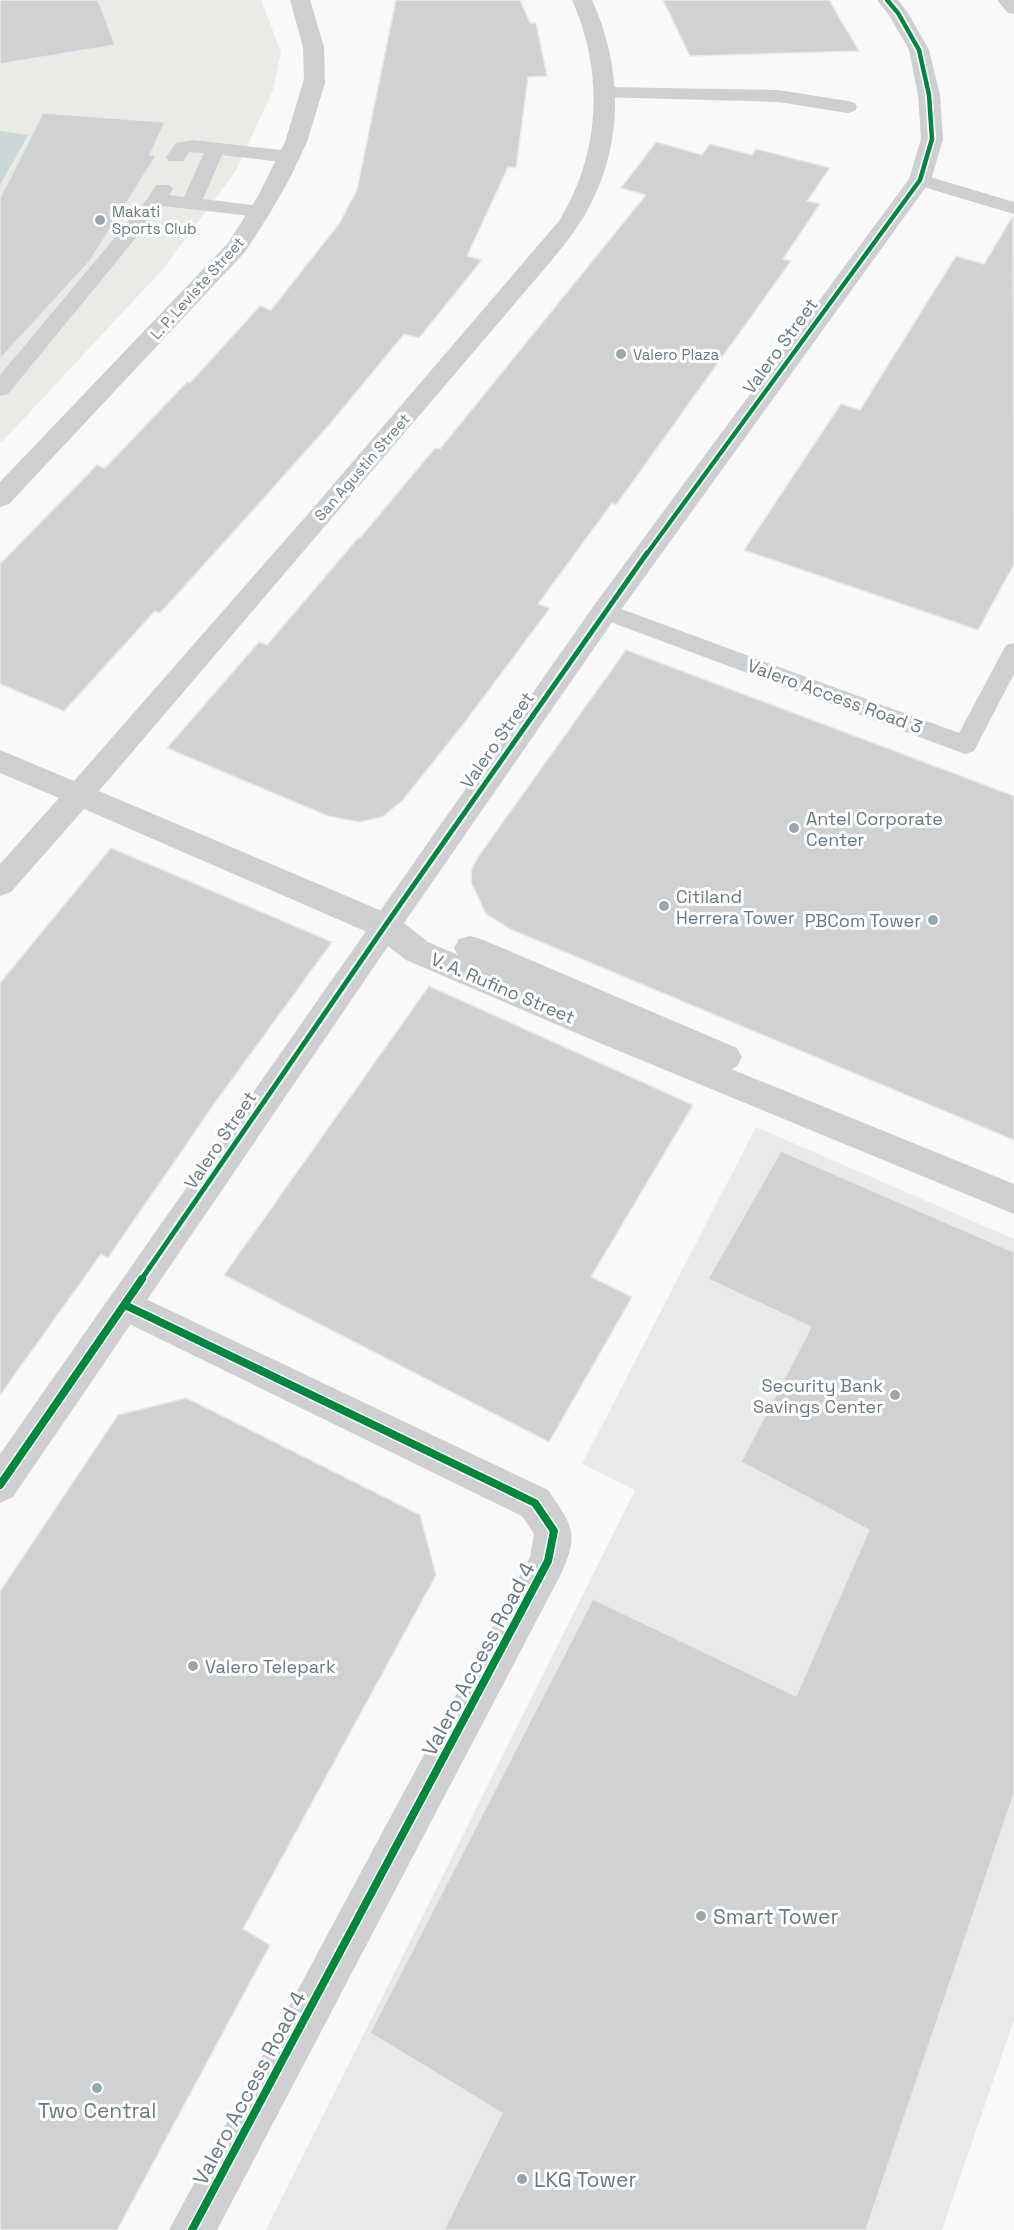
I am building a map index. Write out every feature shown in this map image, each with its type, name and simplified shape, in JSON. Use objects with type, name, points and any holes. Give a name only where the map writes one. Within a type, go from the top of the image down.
[{"type":"street","name":"L. P. Leviste Street","points":[[0,498],[237,247],[261,211],[290,157],[303,124],[315,77],[312,38],[300,0]]},
{"type":"street","name":"San Agustin Street","points":[[0,884],[543,256],[579,207],[598,156],[606,93],[604,69],[588,10],[582,0]]},
{"type":"street","name":"Valero Street","points":[[0,1485],[385,926],[606,611],[920,180],[932,138],[929,95],[919,50],[898,13],[887,0]]},
{"type":"street","name":"V. A. Rufino Street","points":[[0,761],[385,926],[417,951],[606,1032],[1014,1199]]},
{"type":"street","points":[[385,926],[429,931],[1014,1178]]},
{"type":"street","name":"Valero Access Road 4","points":[[125,1305],[535,1503],[554,1531],[549,1561],[192,2230]]},
{"type":"lane","points":[[1006,0],[1014,9]]},
{"type":"lane","points":[[606,93],[778,96],[848,107]]},
{"type":"lane","points":[[176,157],[183,147],[290,157]]},
{"type":"lane","points":[[191,204],[215,149]]},
{"type":"lane","points":[[920,180],[1014,208]]},
{"type":"lane","points":[[0,389],[160,194],[191,204],[261,211]]},
{"type":"lane","name":"Valero Access Road 3","points":[[606,611],[965,745],[1014,651]]},
{"type":"shaded area","name":"Makati Sports Club","points":[[0,0],[261,0],[281,52],[273,90],[235,172],[163,269],[2,442],[0,442]]},
{"type":"shaded area","points":[[0,131],[28,135],[0,185]]},
{"type":"shaded area","points":[[756,1127],[1014,1239],[1014,2020],[942,2230],[266,2230],[635,1490],[582,1464]]},
{"type":"building","points":[[0,0],[98,0],[115,45],[0,64]]},
{"type":"building","points":[[396,0],[520,0],[530,23],[536,23],[547,76],[528,77],[516,168],[508,167],[467,256],[482,260],[419,338],[404,334],[329,425],[254,509],[160,613],[155,611],[64,711],[0,684],[0,564],[97,465],[105,468],[187,382],[190,383],[260,306],[271,310],[339,224],[357,190]]},
{"type":"building","points":[[663,0],[829,0],[859,51],[690,56]]},
{"type":"building","points":[[43,113],[165,122],[150,155],[156,156],[90,261],[0,359],[0,198]]},
{"type":"building","points":[[656,142],[702,155],[710,144],[752,155],[756,149],[830,168],[807,201],[820,204],[783,259],[791,261],[616,505],[612,503],[538,604],[550,608],[465,722],[402,801],[382,817],[359,822],[328,816],[167,748],[259,642],[267,645],[435,448],[440,449],[646,195],[621,188]]},
{"type":"building","points":[[1013,216],[1014,564],[978,630],[744,550],[841,404],[860,410],[956,256],[984,264]]},
{"type":"building","points":[[626,650],[1014,796],[1014,1140],[510,929],[486,914],[472,884],[471,871],[478,857]]},
{"type":"building","points":[[111,848],[332,942],[214,1104],[108,1258],[101,1254],[0,1395],[0,983]]},
{"type":"building","points":[[429,986],[693,1105],[591,1277],[632,1297],[549,1442],[224,1275]]},
{"type":"building","name":"Smart Tower","points":[[781,1151],[1014,1252],[1014,1794],[866,2230],[444,2230],[502,2113],[370,2033],[593,1599],[796,1696],[869,1530],[741,1462],[811,1327],[708,1279]]},
{"type":"building","name":"Valero Telepark","points":[[186,1398],[420,1515],[436,1575],[243,1929],[270,1945],[117,2230],[0,2230],[0,1591],[118,1415]]},
{"type":"cycle path","points":[[0,1485],[605,611],[920,180],[932,139],[929,95],[919,50],[898,13],[887,0]]},
{"type":"cycle path","points":[[125,1305],[535,1503],[554,1531],[548,1561],[192,2230]]},
{"type":"place","name":"Makati Sports Club","points":[[100,220]]},
{"type":"place","name":"Valero Plaza","points":[[621,354]]},
{"type":"place","name":"Antel Corporate Center","points":[[794,828]]},
{"type":"place","name":"Citiland Herrera Tower","points":[[664,906]]},
{"type":"place","name":"PBCom Tower","points":[[933,920]]},
{"type":"place","name":"Security Bank Savings Center","points":[[895,1395]]},
{"type":"place","name":"Valero Telepark","points":[[193,1666]]},
{"type":"place","name":"Smart Tower","points":[[701,1916]]},
{"type":"place","name":"Two Central","points":[[97,2088]]},
{"type":"place","name":"LKG Tower","points":[[522,2179]]}]
